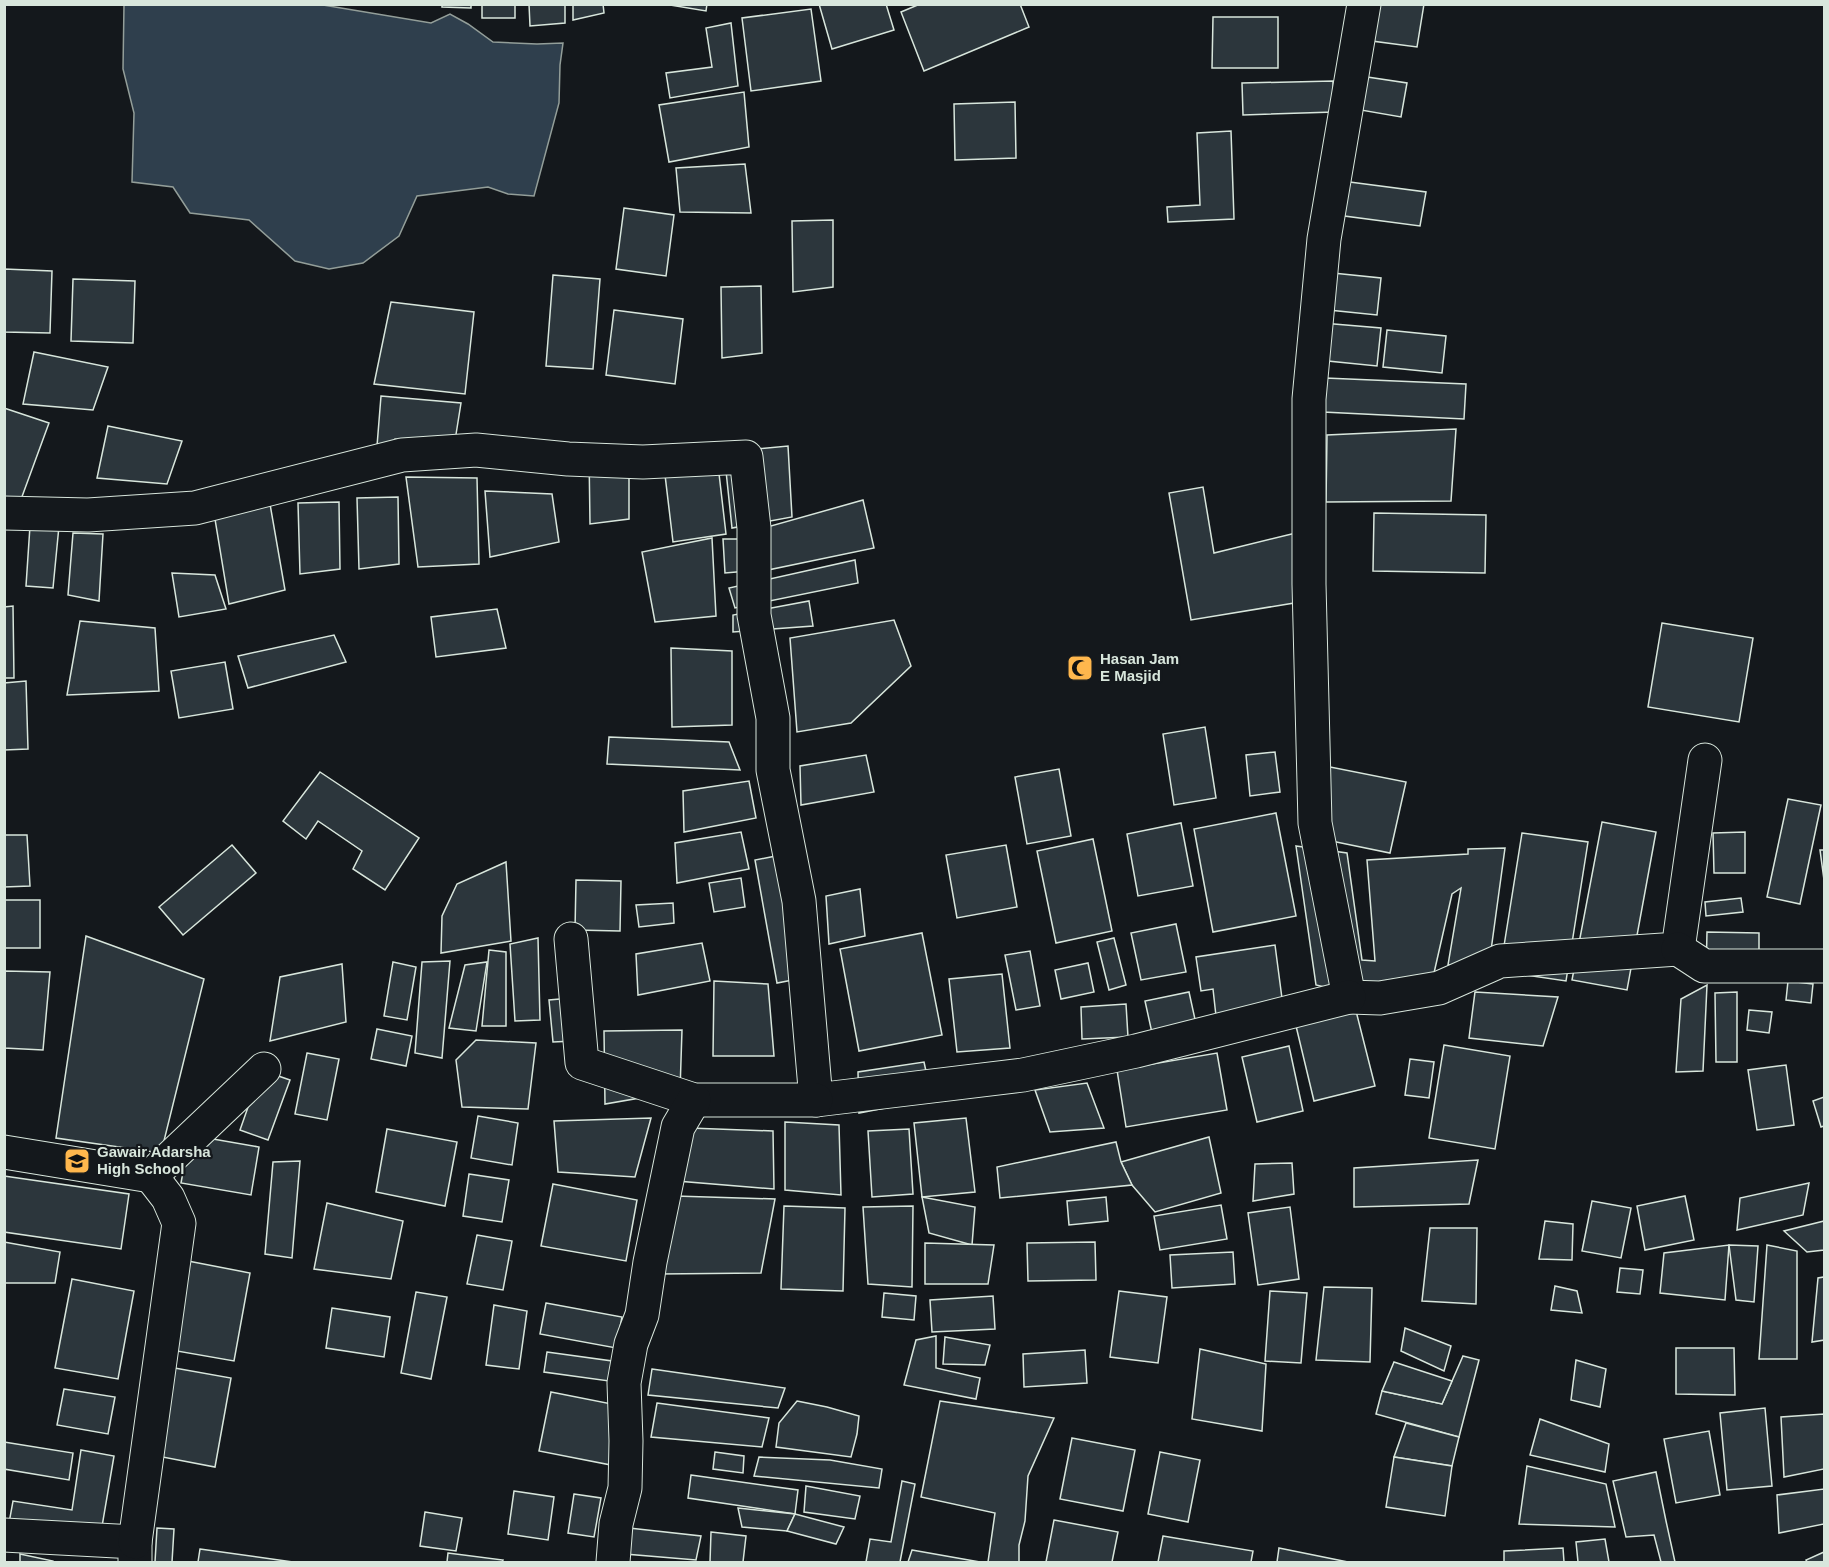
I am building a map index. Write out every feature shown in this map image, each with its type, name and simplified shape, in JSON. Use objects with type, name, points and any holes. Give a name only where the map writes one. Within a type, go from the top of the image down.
[{"type":"street","points":[[1349,997],[1315,823],[1309,584],[1309,399],[1324,239],[1364,4]]},
{"type":"street","points":[[4,513],[88,515],[195,508],[402,455],[476,450],[568,459],[643,462],[746,457],[754,528],[754,615],[773,718],[773,770],[799,901],[816,1100]]},
{"type":"street","points":[[1678,950],[1706,760]]},
{"type":"street","points":[[571,939],[582,1063],[694,1100],[816,1100],[1023,1075],[1136,1051],[1349,997],[1380,998],[1439,988],[1500,961],[1678,950],[1704,966],[1824,966]]},
{"type":"street","points":[[151,1176],[264,1069]]},
{"type":"street","points":[[613,1563],[616,1524],[626,1488],[624,1383],[631,1344],[642,1316],[652,1252],[678,1127],[694,1100]]},
{"type":"street","points":[[4,1152],[151,1176],[168,1198],[179,1223],[135,1552],[4,1534]]},
{"type":"water","points":[[317,4],[431,23],[450,14],[493,42],[563,43],[559,103],[534,196],[508,194],[488,187],[417,196],[399,236],[363,263],[329,269],[295,261],[249,220],[190,213],[173,187],[132,182],[134,113],[123,69],[124,5]]},
{"type":"building","points":[[442,4],[471,4],[471,8],[442,7]]},
{"type":"building","points":[[482,4],[515,4],[515,18],[482,18]]},
{"type":"building","points":[[529,4],[565,4],[565,23],[530,26]]},
{"type":"building","points":[[573,4],[603,4],[604,13],[573,20]]},
{"type":"building","points":[[664,4],[707,4],[706,11]]},
{"type":"building","points":[[819,4],[886,4],[894,30],[832,49]]},
{"type":"building","points":[[920,4],[1020,4],[1029,27],[924,71],[901,12]]},
{"type":"building","points":[[1377,4],[1424,4],[1417,47],[1372,41]]},
{"type":"building","points":[[811,9],[821,81],[751,91],[742,18]]},
{"type":"building","points":[[1213,17],[1278,17],[1278,68],[1212,68]]},
{"type":"building","points":[[731,23],[738,86],[670,98],[666,73],[712,67],[706,28]]},
{"type":"building","points":[[1354,75],[1407,83],[1401,117],[1349,108]]},
{"type":"building","points":[[1333,81],[1334,112],[1243,115],[1242,83]]},
{"type":"building","points":[[744,92],[749,147],[669,162],[659,105]]},
{"type":"building","points":[[1015,102],[1016,158],[955,160],[954,104]]},
{"type":"building","points":[[1231,131],[1234,219],[1168,222],[1167,207],[1200,205],[1197,133]]},
{"type":"building","points":[[745,164],[751,213],[680,212],[676,168]]},
{"type":"building","points":[[1342,181],[1426,192],[1420,226],[1337,215]]},
{"type":"building","points":[[624,208],[674,215],[666,276],[616,269]]},
{"type":"building","points":[[833,220],[833,287],[793,292],[792,221]]},
{"type":"building","points":[[4,269],[52,271],[50,333],[4,332]]},
{"type":"building","points":[[1323,272],[1381,278],[1377,315],[1319,309]]},
{"type":"building","points":[[553,275],[600,279],[593,369],[546,366]]},
{"type":"building","points":[[73,279],[135,281],[133,343],[71,341]]},
{"type":"building","points":[[761,286],[762,353],[722,358],[721,287]]},
{"type":"building","points":[[391,302],[474,312],[465,394],[374,384]]},
{"type":"building","points":[[614,310],[683,319],[675,384],[606,375]]},
{"type":"building","points":[[1322,323],[1381,328],[1377,366],[1318,360]]},
{"type":"building","points":[[1387,330],[1446,336],[1442,373],[1383,367]]},
{"type":"building","points":[[34,352],[108,367],[93,410],[23,404]]},
{"type":"building","points":[[1325,378],[1466,384],[1464,419],[1323,412]]},
{"type":"building","points":[[381,396],[461,403],[454,447],[395,439],[392,448],[377,446]]},
{"type":"building","points":[[4,408],[49,423],[16,513],[4,508]]},
{"type":"building","points":[[108,426],[182,441],[167,484],[97,478]]},
{"type":"building","points":[[1456,429],[1451,501],[1326,502],[1327,435]]},
{"type":"building","points":[[788,446],[792,517],[732,528],[724,452]]},
{"type":"building","points":[[629,452],[629,519],[590,524],[589,453]]},
{"type":"building","points":[[663,458],[718,465],[726,534],[673,542]]},
{"type":"building","points":[[406,477],[477,478],[479,564],[418,567]]},
{"type":"building","points":[[1203,487],[1214,553],[1300,532],[1300,602],[1191,620],[1169,493]]},
{"type":"building","points":[[485,491],[552,494],[559,542],[490,557]]},
{"type":"building","points":[[398,497],[399,564],[359,569],[357,498]]},
{"type":"building","points":[[863,500],[874,548],[763,571],[757,530]]},
{"type":"building","points":[[339,502],[340,569],[300,574],[298,503]]},
{"type":"building","points":[[270,504],[285,590],[229,604],[214,513]]},
{"type":"building","points":[[1374,513],[1486,515],[1485,573],[1373,571]]},
{"type":"building","points":[[30,526],[59,526],[53,588],[26,586]]},
{"type":"building","points":[[73,533],[103,534],[99,601],[68,595]]},
{"type":"building","points":[[712,538],[716,616],[655,622],[642,552]]},
{"type":"building","points":[[723,539],[746,539],[748,571],[725,573]]},
{"type":"building","points":[[855,560],[858,583],[735,608],[729,588]]},
{"type":"building","points":[[172,573],[215,575],[226,609],[179,617]]},
{"type":"building","points":[[809,601],[813,626],[733,632],[733,615]]},
{"type":"building","points":[[13,606],[14,678],[4,678],[4,607]]},
{"type":"building","points":[[497,609],[506,648],[436,657],[431,617]]},
{"type":"building","points":[[894,620],[911,666],[851,723],[797,732],[790,638]]},
{"type":"building","points":[[80,621],[155,628],[159,691],[67,695]]},
{"type":"building","points":[[1662,623],[1753,638],[1739,722],[1648,707]]},
{"type":"building","points":[[334,635],[346,662],[248,688],[238,656]]},
{"type":"building","points":[[671,648],[732,651],[732,725],[672,727]]},
{"type":"building","points":[[225,662],[233,709],[179,718],[171,671]]},
{"type":"building","points":[[26,681],[28,749],[4,750],[4,683]]},
{"type":"building","points":[[1205,727],[1216,798],[1174,805],[1163,734]]},
{"type":"building","points":[[609,737],[729,742],[740,770],[607,764]]},
{"type":"building","points":[[1275,752],[1280,792],[1250,796],[1246,755]]},
{"type":"building","points":[[866,755],[874,792],[801,805],[800,766]]},
{"type":"building","points":[[1305,762],[1406,782],[1390,853],[1302,835]]},
{"type":"building","points":[[1059,769],[1071,836],[1027,844],[1015,777]]},
{"type":"building","points":[[320,772],[419,838],[385,890],[353,869],[362,851],[318,821],[306,839],[283,821]]},
{"type":"building","points":[[749,781],[756,818],[684,832],[683,791]]},
{"type":"building","points":[[1788,799],[1821,805],[1800,904],[1767,897]]},
{"type":"building","points":[[1276,813],[1296,916],[1213,932],[1194,829]]},
{"type":"building","points":[[1602,822],[1656,832],[1627,990],[1572,980]]},
{"type":"building","points":[[1181,823],[1193,886],[1138,896],[1127,834]]},
{"type":"building","points":[[741,832],[749,869],[677,883],[675,843]]},
{"type":"building","points":[[1745,832],[1745,873],[1714,873],[1713,833]]},
{"type":"building","points":[[1522,833],[1588,842],[1566,981],[1500,971]]},
{"type":"building","points":[[4,835],[27,835],[30,886],[4,887]]},
{"type":"building","points":[[1093,839],[1112,931],[1056,943],[1037,851]]},
{"type":"building","points":[[232,845],[256,873],[183,935],[159,907]]},
{"type":"building","points":[[1006,845],[1017,907],[957,918],[946,855]]},
{"type":"building","points":[[1296,846],[1347,853],[1362,960],[1375,961],[1367,860],[1468,854],[1468,849],[1505,848],[1489,965],[1448,965],[1461,888],[1452,894],[1434,973],[1377,982],[1341,991],[1316,985]]},
{"type":"building","points":[[1820,850],[1824,850],[1824,880]]},
{"type":"building","points":[[781,855],[803,978],[777,983],[755,860]]},
{"type":"building","points":[[506,862],[511,941],[441,953],[442,916],[457,884]]},
{"type":"building","points":[[741,878],[745,907],[714,912],[709,883]]},
{"type":"building","points":[[576,880],[621,881],[620,931],[575,930]]},
{"type":"building","points":[[860,889],[865,936],[829,944],[826,896]]},
{"type":"building","points":[[1741,898],[1743,912],[1706,916],[1705,902]]},
{"type":"building","points":[[4,900],[40,900],[40,948],[4,948]]},
{"type":"building","points":[[673,903],[674,923],[639,927],[636,905]]},
{"type":"building","points":[[1176,924],[1186,972],[1141,980],[1131,933]]},
{"type":"building","points":[[1707,932],[1759,933],[1759,974],[1706,973]]},
{"type":"building","points":[[922,933],[942,1035],[859,1051],[840,949]]},
{"type":"building","points":[[86,936],[204,979],[161,1153],[56,1138]]},
{"type":"building","points":[[538,938],[540,1020],[515,1021],[510,944]]},
{"type":"building","points":[[1114,938],[1126,985],[1109,990],[1097,942]]},
{"type":"building","points":[[702,943],[710,981],[638,995],[636,954]]},
{"type":"building","points":[[1275,945],[1283,1006],[1216,1016],[1213,989],[1201,991],[1196,957]]},
{"type":"building","points":[[489,950],[506,952],[506,1026],[482,1026]]},
{"type":"building","points":[[1030,951],[1040,1006],[1016,1010],[1005,955]]},
{"type":"building","points":[[450,961],[442,1058],[415,1053],[422,962]]},
{"type":"building","points":[[393,962],[416,967],[407,1020],[384,1016]]},
{"type":"building","points":[[487,962],[476,1031],[449,1028],[465,965]]},
{"type":"building","points":[[1088,963],[1094,992],[1061,999],[1055,970]]},
{"type":"building","points":[[342,964],[346,1022],[270,1041],[280,977]]},
{"type":"building","points":[[4,971],[50,972],[43,1050],[4,1048]]},
{"type":"building","points":[[1002,974],[1010,1048],[957,1052],[949,979]]},
{"type":"building","points":[[714,981],[768,984],[774,1056],[713,1056]]},
{"type":"building","points":[[1788,981],[1813,984],[1811,1003],[1786,1000]]},
{"type":"building","points":[[1707,985],[1703,1071],[1676,1072],[1681,999]]},
{"type":"building","points":[[1189,992],[1198,1033],[1154,1042],[1145,1001]]},
{"type":"building","points":[[1475,992],[1558,997],[1543,1046],[1469,1038]]},
{"type":"building","points":[[1737,992],[1737,1062],[1716,1062],[1715,993]]},
{"type":"building","points":[[571,998],[574,1041],[553,1042],[549,1000]]},
{"type":"building","points":[[1126,1004],[1128,1037],[1082,1039],[1081,1007]]},
{"type":"building","points":[[1749,1010],[1772,1012],[1769,1033],[1747,1030]]},
{"type":"building","points":[[1356,1011],[1375,1086],[1314,1101],[1296,1026]]},
{"type":"building","points":[[377,1029],[412,1036],[406,1066],[371,1059]]},
{"type":"building","points":[[682,1030],[680,1091],[605,1104],[604,1031]]},
{"type":"building","points":[[476,1040],[536,1043],[528,1109],[462,1107],[456,1060]]},
{"type":"building","points":[[1444,1045],[1510,1056],[1495,1149],[1429,1138]]},
{"type":"building","points":[[1289,1046],[1303,1111],[1257,1122],[1242,1057]]},
{"type":"building","points":[[307,1053],[339,1059],[327,1120],[295,1114]]},
{"type":"building","points":[[1217,1053],[1227,1110],[1126,1127],[1117,1070]]},
{"type":"building","points":[[1410,1059],[1434,1062],[1429,1098],[1405,1095]]},
{"type":"building","points":[[924,1062],[932,1099],[859,1113],[858,1072]]},
{"type":"building","points":[[1786,1065],[1794,1125],[1757,1130],[1748,1070]]},
{"type":"building","points":[[261,1070],[290,1080],[268,1140],[240,1130]]},
{"type":"building","points":[[1087,1083],[1104,1128],[1050,1132],[1035,1090]]},
{"type":"building","points":[[1824,1097],[1824,1126],[1821,1127],[1813,1101]]},
{"type":"building","points":[[478,1116],[518,1123],[512,1165],[471,1158]]},
{"type":"building","points":[[651,1118],[635,1177],[558,1172],[554,1121]]},
{"type":"building","points":[[966,1118],[975,1192],[922,1197],[914,1123]]},
{"type":"building","points":[[785,1122],[839,1125],[841,1195],[785,1190]]},
{"type":"building","points":[[689,1128],[773,1131],[774,1189],[677,1181]]},
{"type":"building","points":[[387,1129],[457,1142],[445,1206],[376,1192]]},
{"type":"building","points":[[909,1129],[913,1194],[872,1197],[868,1131]]},
{"type":"building","points":[[190,1135],[259,1147],[251,1195],[181,1183]]},
{"type":"building","points":[[1209,1137],[1221,1193],[1155,1212],[1132,1185],[1121,1162]]},
{"type":"building","points":[[1116,1142],[1121,1162],[1132,1185],[1000,1198],[997,1167]]},
{"type":"building","points":[[1478,1160],[1469,1204],[1354,1207],[1354,1168]]},
{"type":"building","points":[[300,1161],[292,1258],[265,1254],[273,1162]]},
{"type":"building","points":[[1292,1163],[1294,1194],[1253,1201],[1255,1164]]},
{"type":"building","points":[[469,1174],[509,1180],[502,1222],[463,1216]]},
{"type":"building","points":[[4,1176],[129,1194],[121,1249],[4,1232]]},
{"type":"building","points":[[1809,1183],[1803,1215],[1737,1230],[1740,1198]]},
{"type":"building","points":[[553,1184],[637,1200],[626,1261],[541,1246]]},
{"type":"building","points":[[675,1196],[775,1199],[761,1273],[659,1274]]},
{"type":"building","points":[[1685,1196],[1694,1240],[1645,1250],[1637,1206]]},
{"type":"building","points":[[922,1197],[975,1207],[972,1245],[929,1233]]},
{"type":"building","points":[[1106,1197],[1108,1221],[1069,1225],[1067,1201]]},
{"type":"building","points":[[1592,1201],[1631,1208],[1621,1258],[1582,1251]]},
{"type":"building","points":[[327,1203],[403,1221],[391,1279],[314,1269]]},
{"type":"building","points":[[1221,1205],[1227,1239],[1160,1250],[1154,1216]]},
{"type":"building","points":[[784,1206],[845,1208],[843,1291],[781,1289]]},
{"type":"building","points":[[913,1206],[912,1287],[868,1284],[863,1207]]},
{"type":"building","points":[[1290,1207],[1299,1279],[1258,1285],[1248,1213]]},
{"type":"building","points":[[1545,1221],[1573,1224],[1572,1260],[1539,1259]]},
{"type":"building","points":[[1824,1221],[1824,1250],[1807,1252],[1784,1231]]},
{"type":"building","points":[[1430,1228],[1477,1228],[1476,1304],[1422,1301]]},
{"type":"building","points":[[477,1235],[512,1241],[503,1290],[467,1284]]},
{"type":"building","points":[[4,1242],[60,1252],[55,1283],[4,1283]]},
{"type":"building","points":[[1095,1242],[1096,1280],[1028,1281],[1027,1243]]},
{"type":"building","points":[[925,1243],[994,1245],[988,1284],[925,1284]]},
{"type":"building","points":[[1729,1245],[1725,1300],[1660,1293],[1664,1253]]},
{"type":"building","points":[[1729,1245],[1758,1246],[1754,1302],[1736,1300]]},
{"type":"building","points":[[1767,1245],[1797,1251],[1797,1359],[1759,1359]]},
{"type":"building","points":[[1233,1252],[1235,1284],[1172,1288],[1170,1255]]},
{"type":"building","points":[[188,1261],[250,1273],[234,1361],[171,1350]]},
{"type":"building","points":[[1620,1268],[1643,1270],[1640,1294],[1617,1292]]},
{"type":"building","points":[[1824,1277],[1824,1340],[1812,1342],[1818,1278]]},
{"type":"building","points":[[72,1279],[134,1291],[118,1379],[55,1368]]},
{"type":"building","points":[[1555,1286],[1577,1291],[1582,1313],[1551,1310]]},
{"type":"building","points":[[1324,1287],[1372,1288],[1370,1362],[1316,1360]]},
{"type":"building","points":[[1119,1291],[1167,1297],[1158,1363],[1110,1357]]},
{"type":"building","points":[[1270,1291],[1307,1293],[1301,1363],[1265,1361]]},
{"type":"building","points":[[416,1292],[447,1297],[431,1379],[401,1373]]},
{"type":"building","points":[[884,1293],[916,1296],[914,1320],[882,1317]]},
{"type":"building","points":[[993,1296],[995,1329],[932,1332],[930,1300]]},
{"type":"building","points":[[546,1303],[622,1317],[616,1348],[540,1334]]},
{"type":"building","points":[[494,1305],[527,1311],[519,1369],[486,1365]]},
{"type":"building","points":[[332,1308],[390,1317],[384,1357],[326,1348]]},
{"type":"building","points":[[1405,1328],[1451,1346],[1444,1371],[1401,1351]]},
{"type":"building","points":[[936,1336],[936,1368],[980,1378],[976,1399],[904,1385],[916,1340]]},
{"type":"building","points":[[945,1337],[990,1345],[985,1365],[943,1364]]},
{"type":"building","points":[[1676,1348],[1734,1348],[1735,1395],[1676,1394]]},
{"type":"building","points":[[1200,1349],[1266,1364],[1262,1431],[1192,1419]]},
{"type":"building","points":[[1085,1350],[1087,1383],[1024,1387],[1023,1354]]},
{"type":"building","points":[[547,1352],[612,1361],[609,1381],[544,1372]]},
{"type":"building","points":[[1463,1356],[1479,1360],[1459,1437],[1376,1414],[1382,1391],[1442,1404]]},
{"type":"building","points":[[1576,1360],[1606,1369],[1600,1407],[1571,1400]]},
{"type":"building","points":[[1394,1362],[1452,1381],[1442,1404],[1382,1391]]},
{"type":"building","points":[[169,1367],[231,1378],[215,1467],[152,1455]]},
{"type":"building","points":[[652,1369],[785,1388],[778,1408],[648,1395]]},
{"type":"building","points":[[64,1389],[115,1397],[108,1434],[57,1425]]},
{"type":"building","points":[[551,1392],[622,1406],[611,1465],[539,1451]]},
{"type":"building","points":[[797,1401],[859,1416],[851,1457],[776,1447],[779,1423]]},
{"type":"building","points":[[940,1401],[1054,1418],[1028,1476],[1019,1562],[988,1562],[995,1513],[921,1497]]},
{"type":"building","points":[[657,1403],[769,1418],[762,1447],[651,1437]]},
{"type":"building","points":[[1765,1408],[1772,1486],[1727,1490],[1720,1413]]},
{"type":"building","points":[[1824,1414],[1824,1469],[1784,1477],[1781,1417]]},
{"type":"building","points":[[1540,1419],[1609,1444],[1605,1472],[1530,1455]]},
{"type":"building","points":[[1406,1423],[1459,1437],[1452,1466],[1394,1457]]},
{"type":"building","points":[[1709,1431],[1720,1495],[1676,1503],[1664,1439]]},
{"type":"building","points":[[1072,1438],[1135,1450],[1123,1511],[1060,1499]]},
{"type":"building","points":[[4,1442],[73,1453],[69,1480],[4,1469]]},
{"type":"building","points":[[81,1450],[114,1456],[98,1550],[7,1534],[13,1501],[72,1510]]},
{"type":"building","points":[[715,1452],[744,1456],[743,1473],[713,1469]]},
{"type":"building","points":[[1160,1452],[1200,1460],[1188,1522],[1148,1514]]},
{"type":"building","points":[[759,1457],[830,1460],[882,1469],[879,1488],[754,1476]]},
{"type":"building","points":[[1394,1457],[1452,1466],[1445,1516],[1386,1507]]},
{"type":"building","points":[[1527,1466],[1606,1484],[1615,1527],[1519,1524]]},
{"type":"building","points":[[1656,1472],[1675,1562],[1661,1562],[1654,1535],[1626,1537],[1613,1481]]},
{"type":"building","points":[[691,1475],[798,1490],[795,1514],[688,1498]]},
{"type":"building","points":[[902,1481],[915,1484],[900,1562],[866,1562],[870,1539],[891,1542]]},
{"type":"building","points":[[806,1486],[860,1496],[855,1519],[804,1512]]},
{"type":"building","points":[[1824,1489],[1824,1524],[1779,1533],[1777,1495]]},
{"type":"building","points":[[514,1491],[554,1497],[548,1540],[508,1534]]},
{"type":"building","points":[[574,1494],[601,1498],[594,1537],[568,1533]]},
{"type":"building","points":[[738,1508],[795,1514],[787,1531],[742,1527]]},
{"type":"building","points":[[425,1512],[462,1518],[456,1551],[420,1546]]},
{"type":"building","points":[[795,1514],[844,1527],[836,1544],[787,1531]]},
{"type":"building","points":[[1054,1520],[1118,1532],[1112,1562],[1046,1562]]},
{"type":"building","points":[[157,1528],[174,1529],[172,1562],[155,1562]]},
{"type":"building","points":[[629,1528],[701,1536],[696,1560],[625,1554]]},
{"type":"building","points":[[711,1532],[746,1536],[743,1562],[710,1562]]},
{"type":"building","points":[[1163,1536],[1253,1551],[1251,1562],[1158,1562]]},
{"type":"building","points":[[1605,1539],[1609,1562],[1578,1562],[1576,1542]]},
{"type":"building","points":[[1279,1548],[1348,1562],[1277,1562]]},
{"type":"building","points":[[1563,1548],[1564,1562],[1504,1562],[1504,1551]]},
{"type":"building","points":[[200,1549],[293,1562],[198,1562]]},
{"type":"building","points":[[912,1550],[980,1562],[908,1562]]},
{"type":"building","points":[[1824,1552],[1824,1562],[1807,1562],[1806,1560]]},
{"type":"building","points":[[448,1553],[503,1560],[502,1562],[447,1562]]},
{"type":"building","points":[[20,1554],[53,1561],[53,1562],[20,1562]]},
{"type":"place","name":"Hasan Jam E Masjid","points":[[1080,668]]},
{"type":"place","name":"Gawair Adarsha High School","points":[[77,1161]]}]
